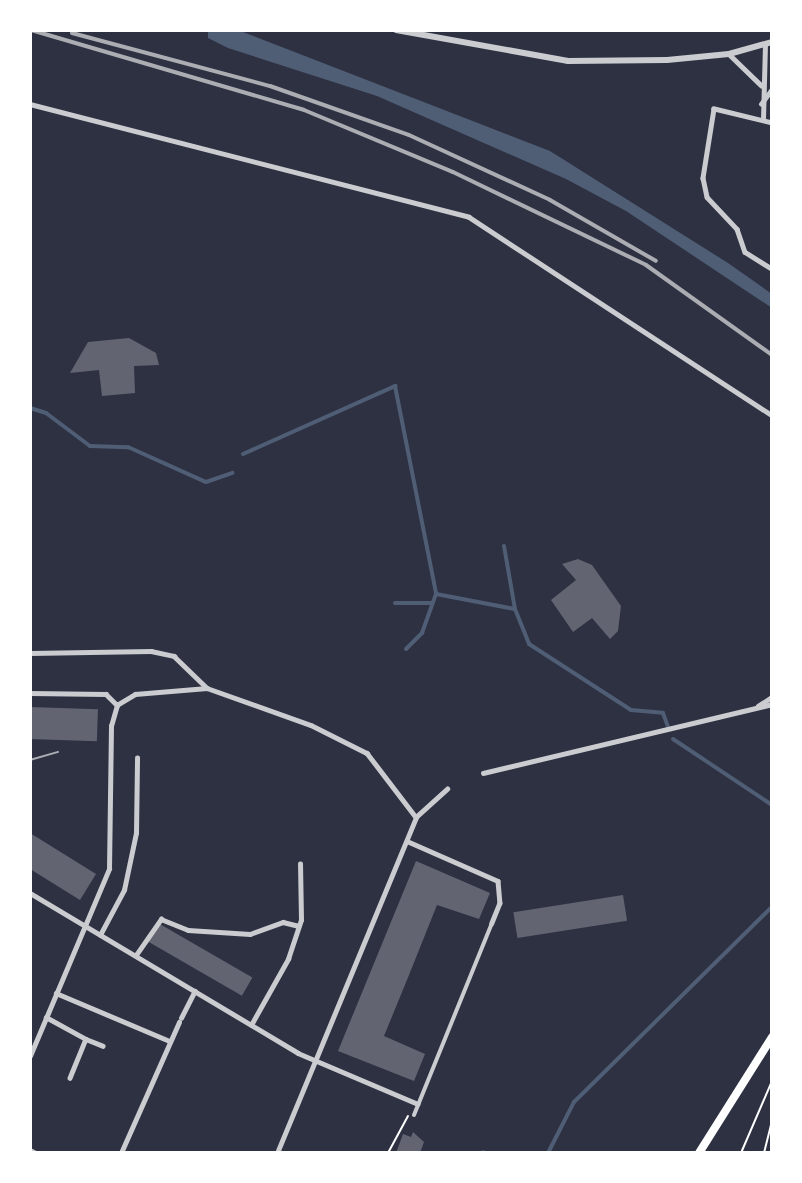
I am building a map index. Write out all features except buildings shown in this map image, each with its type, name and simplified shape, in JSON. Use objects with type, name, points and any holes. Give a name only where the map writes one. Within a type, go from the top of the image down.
[{"type":"main road","points":[[699,1153],[772,1037]]},
{"type":"street","points":[[396,30],[568,61],[729,54],[769,43],[761,85],[763,120]]},
{"type":"street","points":[[729,54],[761,85]]},
{"type":"street","points":[[761,104],[772,89]]},
{"type":"street","points":[[30,104],[469,218],[772,414]]},
{"type":"street","points":[[772,123],[714,109],[703,178],[707,197],[737,229],[745,252],[772,269]]},
{"type":"street","points":[[30,653],[151,651],[174,656],[207,688]]},
{"type":"street","points":[[30,1056],[109,869],[111,726],[117,705],[135,694],[207,688],[258,702],[353,744],[396,787],[416,817]]},
{"type":"street","points":[[30,693],[106,694],[117,705]]},
{"type":"street","points":[[751,710],[772,698]]},
{"type":"street","points":[[483,773],[772,704]]},
{"type":"street","points":[[100,934],[123,890],[136,833],[136,758]]},
{"type":"street","points":[[277,1153],[416,817],[430,798],[447,789]]},
{"type":"street","points":[[407,841],[498,881],[500,903],[414,1115]]},
{"type":"street","points":[[251,1025],[299,926],[300,864]]},
{"type":"street","points":[[30,893],[314,1061],[418,1104]]},
{"type":"street","points":[[136,955],[161,919],[188,930],[250,934],[283,922],[299,926]]},
{"type":"street","points":[[121,1153],[167,1040],[195,991]]},
{"type":"street","points":[[56,993],[167,1040]]},
{"type":"street","points":[[46,1017],[103,1046]]},
{"type":"street","points":[[70,1078],[87,1039]]},
{"type":"street","points":[[30,1150],[36,1153]]},
{"type":"path","points":[[741,1153],[772,1081]]},
{"type":"path","points":[[388,1153],[403,1116],[414,1115]]},
{"type":"path","points":[[764,1153],[772,1120]]},
{"type":"water","points":[[208,30],[238,30],[550,151],[728,263],[772,294],[772,308],[626,211],[566,179],[377,96],[228,48],[208,38]]},
{"type":"waterway","points":[[243,454],[395,386],[436,594],[515,609],[529,644],[631,710],[663,713],[668,727]]},
{"type":"waterway","points":[[30,408],[46,413],[90,446],[128,447],[206,482],[232,473]]},
{"type":"waterway","points":[[504,546],[515,609]]},
{"type":"waterway","points":[[406,649],[422,633],[436,594]]},
{"type":"waterway","points":[[395,603],[432,603]]},
{"type":"waterway","points":[[673,739],[772,805]]},
{"type":"waterway","points":[[548,1153],[574,1102],[772,907]]},
{"type":"tram line","points":[[30,760],[58,752]]},
{"type":"railway","points":[[31,30],[304,110],[453,172],[646,265],[772,355]]},
{"type":"railway","points":[[72,33],[270,86],[409,135],[550,200],[656,261]]}]
